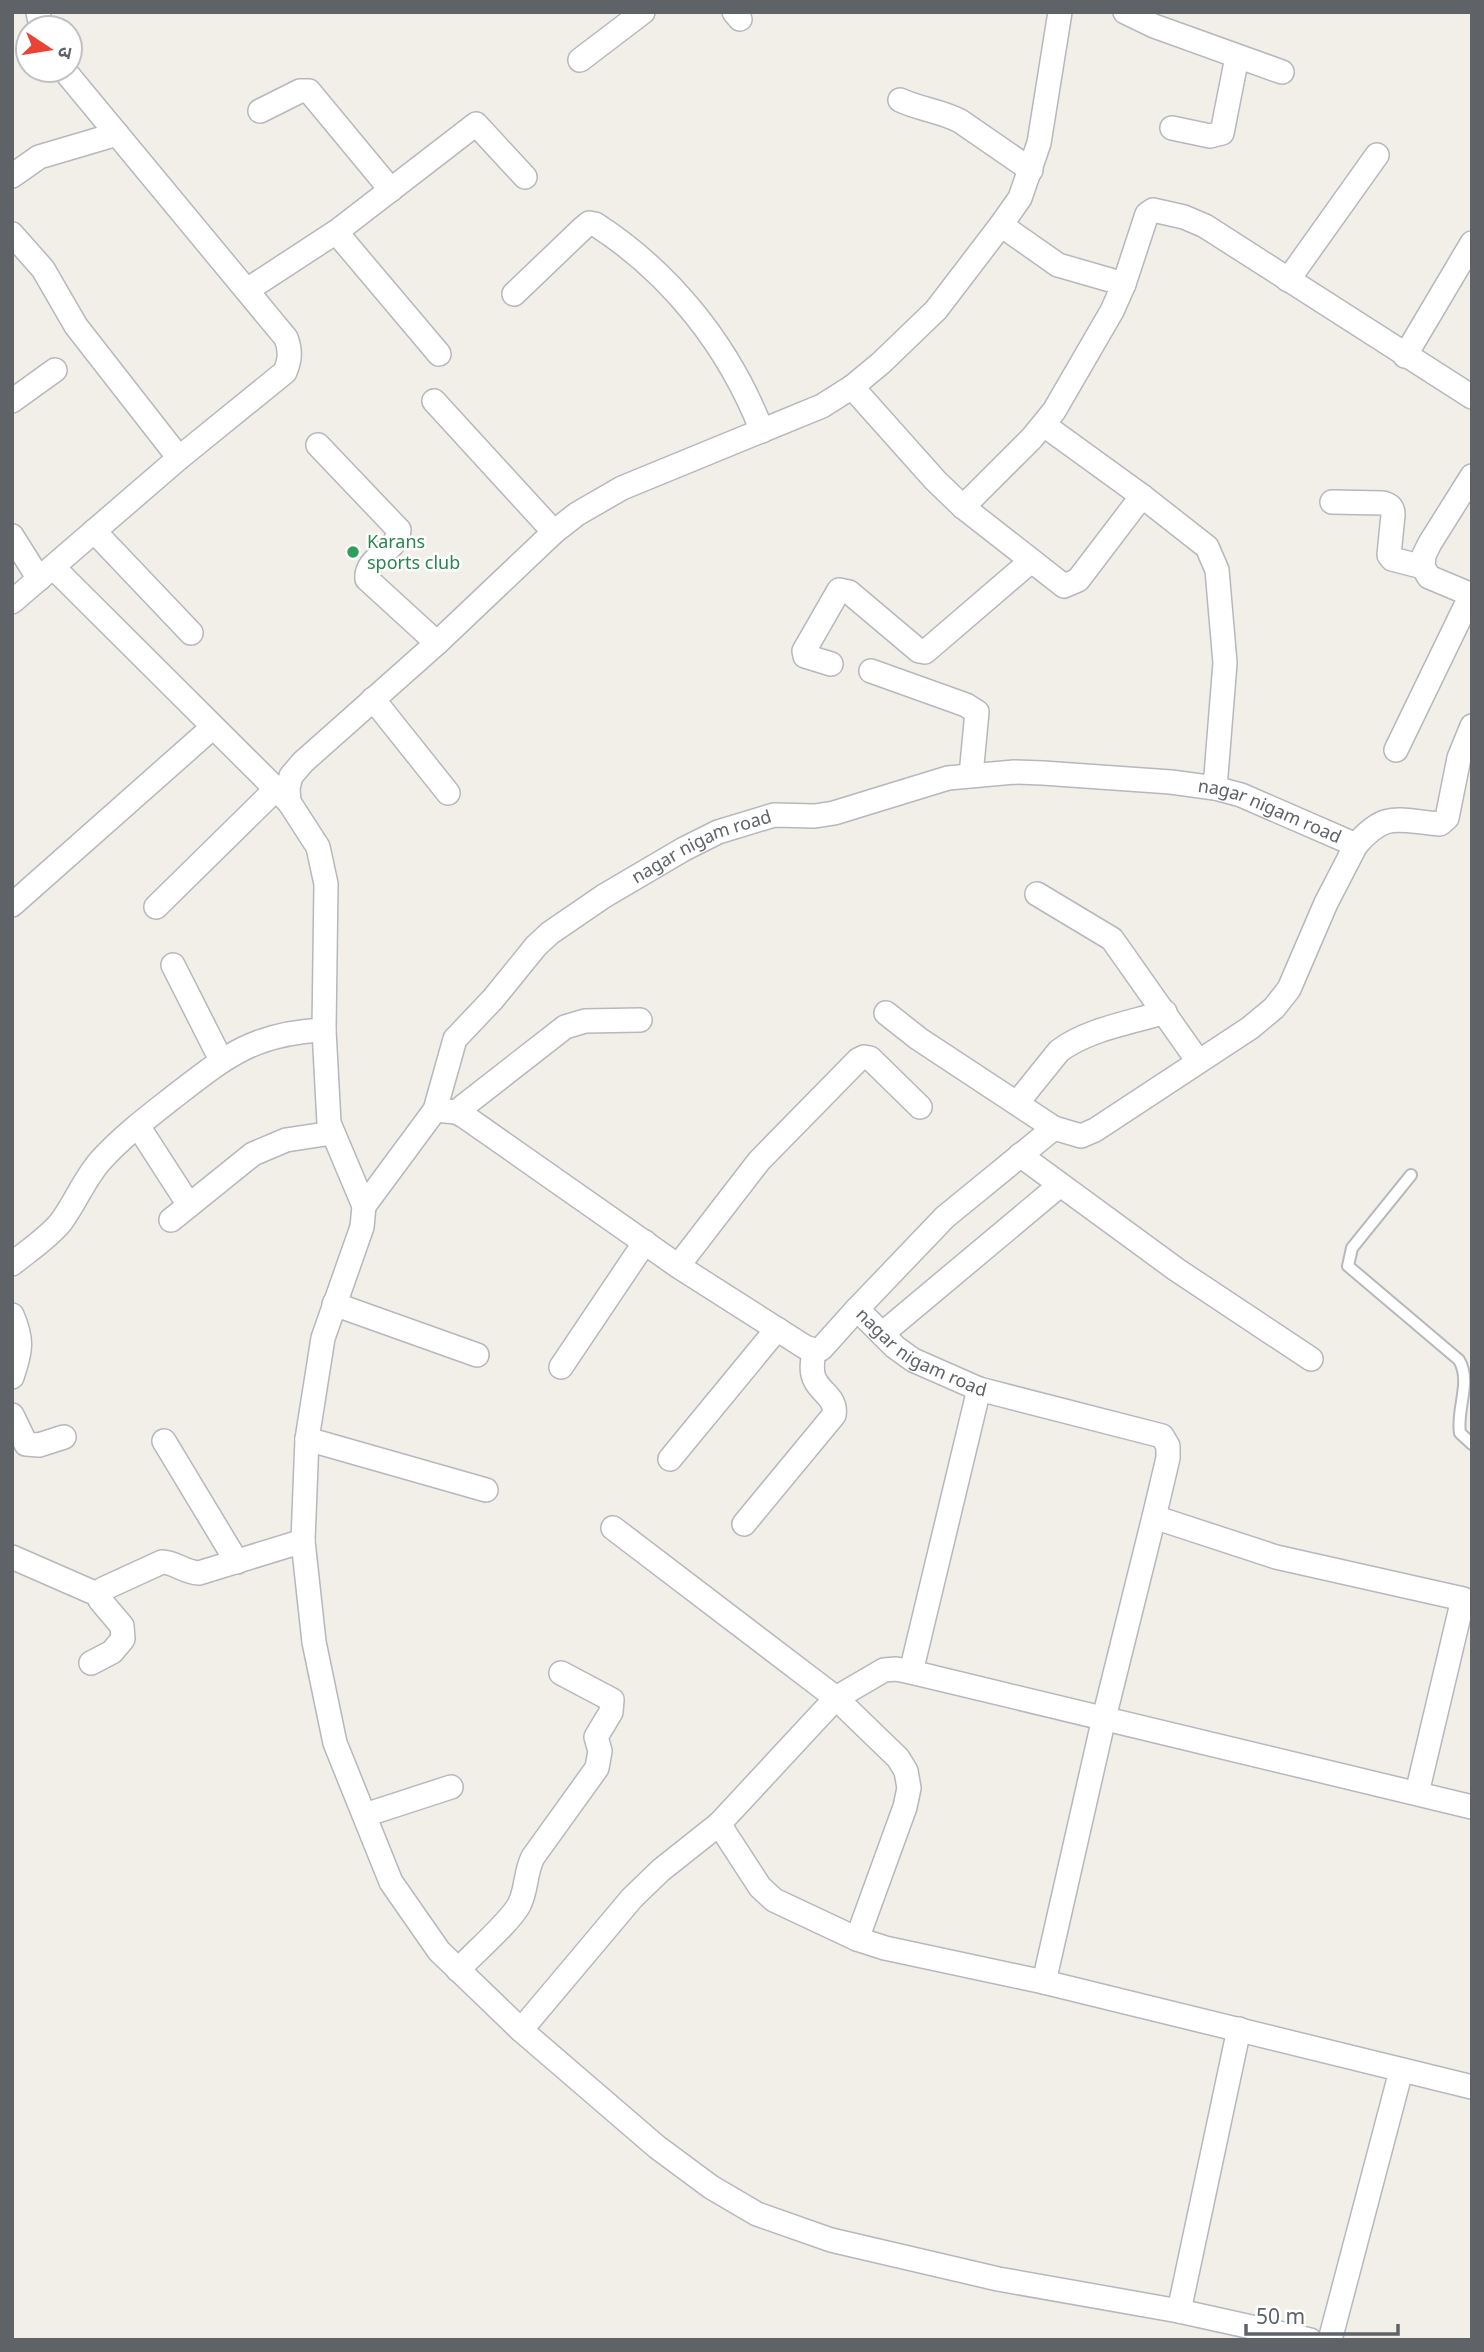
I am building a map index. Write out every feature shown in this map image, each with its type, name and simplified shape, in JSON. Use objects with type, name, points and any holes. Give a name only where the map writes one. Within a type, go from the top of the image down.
[{"type":"street","points":[[580,60],[643,12]]},
{"type":"street","points":[[156,907],[282,796],[288,788],[291,776],[303,762],[437,643],[554,532],[597,501],[622,488],[822,406],[852,387],[881,363],[936,310],[1020,198],[1039,143],[1060,12]]},
{"type":"street","points":[[1125,12],[1154,26],[1282,72]]},
{"type":"street","points":[[1172,128],[1210,136],[1222,133],[1237,57]]},
{"type":"street","points":[[12,603],[180,458],[285,372],[289,360],[290,348],[286,338],[76,84]]},
{"type":"street","points":[[260,111],[300,91],[309,90],[391,190]]},
{"type":"street","points":[[900,100],[918,108],[951,116],[1031,170]]},
{"type":"street","points":[[247,290],[336,232],[476,124],[525,177]]},
{"type":"street","points":[[12,176],[39,157],[117,134]]},
{"type":"street","points":[[1288,280],[1377,155]]},
{"type":"street","points":[[963,507],[1044,425],[1097,340],[1124,284],[1147,214],[1153,210],[1184,217],[1205,226],[1472,397]]},
{"type":"street","points":[[514,294],[583,228],[589,223],[595,224],[656,271],[700,320],[720,348],[750,400],[762,431]]},
{"type":"street","points":[[1001,225],[1058,265],[1124,284]]},
{"type":"street","points":[[336,232],[439,354]]},
{"type":"street","points":[[12,234],[44,269],[85,338],[180,458]]},
{"type":"street","points":[[1405,356],[1472,243]]},
{"type":"street","points":[[12,401],[55,370]]},
{"type":"street","points":[[852,387],[935,480],[963,507],[1064,586],[1078,580],[1142,496]]},
{"type":"street","points":[[434,401],[554,532]]},
{"type":"street","points":[[1044,425],[1207,547],[1217,570],[1226,663],[1215,788]]},
{"type":"street","points":[[318,445],[399,530],[397,540],[370,565],[367,579],[437,643]]},
{"type":"street","points":[[1423,567],[1427,549],[1472,476]]},
{"type":"street","points":[[1332,502],[1389,505],[1393,515],[1389,555],[1423,567],[1429,577],[1472,595],[1396,750]]},
{"type":"street","points":[[94,531],[191,633]]},
{"type":"street","points":[[12,536],[46,573],[213,727],[282,796],[318,847],[324,865],[324,1030],[329,1123],[364,1206],[362,1227],[323,1338],[307,1439],[303,1541],[314,1642],[335,1743],[391,1882],[439,1951],[521,2030],[657,2147],[711,2187],[757,2214],[844,2243],[998,2278],[1179,2311],[1310,2340]]},
{"type":"street","points":[[831,664],[809,658],[804,651],[839,590],[849,592],[919,651],[925,652],[1031,561]]},
{"type":"street","points":[[871,671],[966,705],[977,712],[971,775]]},
{"type":"street","points":[[373,699],[448,793]]},
{"type":"street","points":[[1356,845],[1373,826],[1381,822],[1389,820],[1440,824],[1447,818],[1459,758],[1472,726]]},
{"type":"street","points":[[12,905],[213,727]]},
{"type":"street","name":"nagar nigam road","points":[[364,1206],[446,1111],[452,1046],[461,1030],[493,999],[536,946],[550,933],[604,896],[718,832],[774,815],[815,816],[834,813],[948,778],[1014,772],[1171,782],[1215,788],[1241,796],[1356,845],[1332,891],[1289,989],[1274,1008],[1250,1028],[1089,1134],[1072,1135],[1054,1128],[945,1217],[857,1309],[895,1347],[913,1360],[979,1389],[1162,1436],[1168,1446],[1168,1458],[1154,1517]]},
{"type":"street","points":[[1037,894],[1112,939],[1198,1061]]},
{"type":"street","points":[[173,965],[221,1060]]},
{"type":"street","points":[[1017,1103],[1066,1046],[1090,1035],[1165,1012]]},
{"type":"street","points":[[886,1013],[919,1040],[1054,1128]]},
{"type":"street","points":[[640,1020],[585,1021],[565,1027],[446,1111],[805,1347],[821,1349],[857,1309]]},
{"type":"street","points":[[12,1264],[59,1224],[96,1166],[138,1126],[221,1060],[276,1035],[294,1031],[324,1030]]},
{"type":"street","points":[[678,1266],[744,1179],[858,1060],[870,1058],[920,1107]]},
{"type":"street","points":[[138,1126],[189,1205]]},
{"type":"street","points":[[171,1220],[253,1154],[286,1140],[332,1133]]},
{"type":"street","points":[[1020,1155],[1177,1270],[1311,1359]]},
{"type":"street","points":[[882,1334],[1060,1185]]},
{"type":"street","points":[[561,1367],[645,1242]]},
{"type":"street","points":[[334,1304],[477,1355]]},
{"type":"street","points":[[12,1315],[20,1336],[20,1347],[12,1377]]},
{"type":"street","points":[[670,1459],[777,1329]]},
{"type":"street","points":[[744,1524],[834,1415],[833,1402],[815,1380],[812,1368],[814,1350]]},
{"type":"street","points":[[911,1672],[979,1389]]},
{"type":"street","points":[[12,1415],[26,1444],[39,1445],[64,1437]]},
{"type":"street","points":[[307,1439],[486,1490]]},
{"type":"street","points":[[164,1441],[237,1562]]},
{"type":"street","points":[[1044,1982],[1104,1718],[1154,1517],[1276,1557],[1468,1600],[1417,1793]]},
{"type":"street","points":[[613,1528],[836,1699],[898,1758],[906,1771],[909,1788],[905,1807],[857,1939]]},
{"type":"street","points":[[99,1595],[103,1589],[162,1562],[199,1573],[303,1541]]},
{"type":"street","points":[[12,1558],[99,1595],[124,1632],[118,1646],[90,1663]]},
{"type":"street","points":[[521,2030],[632,1898],[661,1870],[719,1824],[836,1699],[884,1670],[911,1672],[1472,1807]]},
{"type":"street","points":[[458,1969],[517,1910],[533,1857],[597,1768],[600,1751],[596,1737],[611,1712],[612,1700],[561,1673]]},
{"type":"street","points":[[365,1815],[451,1787]]},
{"type":"street","points":[[719,1824],[760,1887],[774,1900],[857,1939],[885,1948],[1044,1982],[1472,2087]]},
{"type":"street","points":[[1179,2311],[1238,2029]]},
{"type":"street","points":[[1330,2340],[1401,2071]]},
{"type":"street","points":[[1202,2316],[1212,2340]]},
{"type":"lane","points":[[1411,1175],[1352,1248],[1348,1266],[1459,1360],[1465,1377],[1458,1423],[1460,1433],[1472,1444]]},
{"type":"place","name":"Karans sports club","points":[[353,552]]}]
